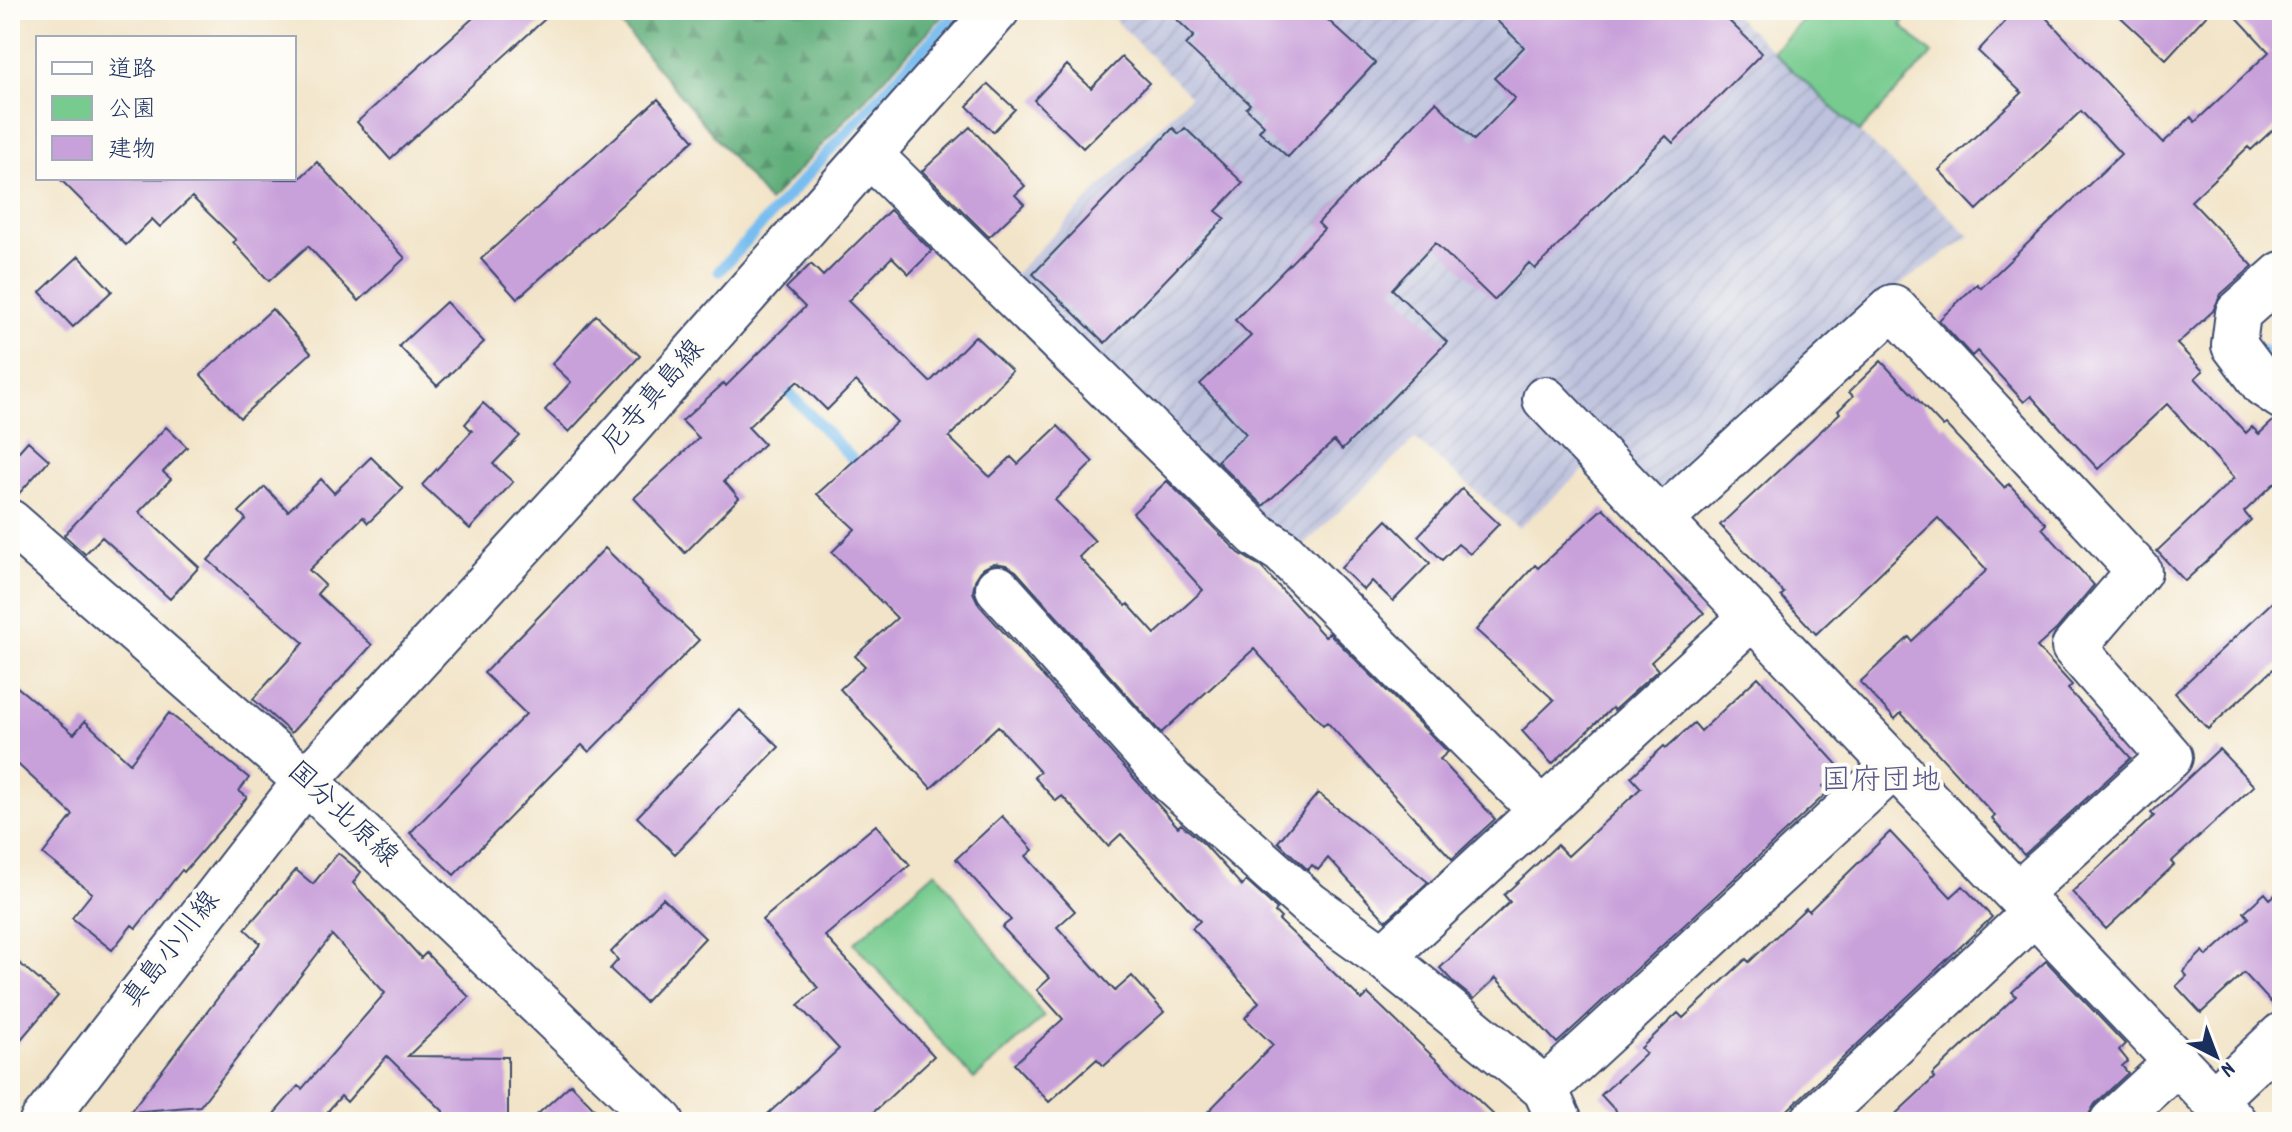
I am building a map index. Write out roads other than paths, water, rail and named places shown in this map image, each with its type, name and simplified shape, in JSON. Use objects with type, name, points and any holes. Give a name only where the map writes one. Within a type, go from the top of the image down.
[{"type":"street","name":"尼寺真島線","points":[[306,781],[590,471],[997,10]]},
{"type":"street","points":[[870,155],[1257,535],[1282,551],[1542,811]]},
{"type":"street","points":[[2282,274],[2238,313],[2234,345],[2264,385],[2282,397]]},
{"type":"street","points":[[1661,520],[1893,307],[2139,571],[2074,647],[2170,757],[1812,1122]]},
{"type":"street","points":[[1545,399],[2223,1111],[2282,1035]]},
{"type":"street","name":"国分北原線","points":[[10,522],[306,781],[662,1122]]},
{"type":"street","points":[[998,588],[1172,782],[1309,904],[1383,957],[1552,1106],[1895,765]]},
{"type":"street","points":[[1383,957],[1753,616]]},
{"type":"street","name":"真島小川線","points":[[42,1122],[306,781]]},
{"type":"street","points":[[2112,1122],[2177,1062]]},
{"type":"waterway","points":[[719,271],[959,10]]},
{"type":"waterway","points":[[2263,350],[2282,370]]},
{"type":"waterway","points":[[778,381],[863,470]]},
{"type":"district","name":"国府団地","points":[[1881,783]]}]
